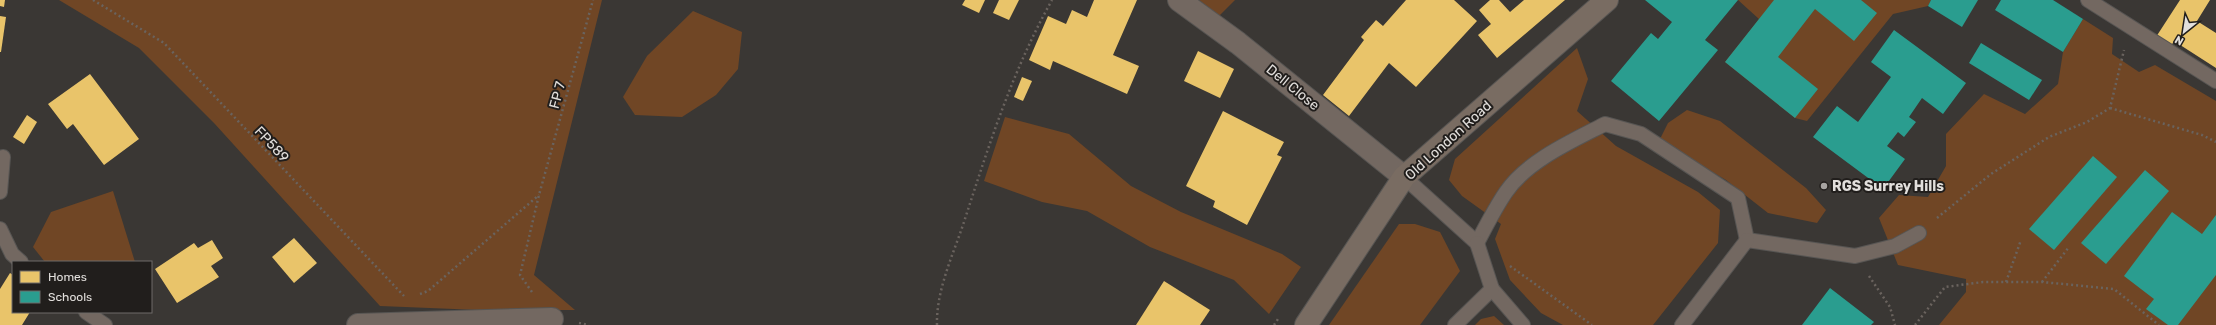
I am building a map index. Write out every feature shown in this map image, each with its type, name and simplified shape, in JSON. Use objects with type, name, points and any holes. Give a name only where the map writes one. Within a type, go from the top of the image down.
[{"type":"main road","name":"Old London Road","points":[[1306,325],[1404,177],[1607,0]]},
{"type":"street","name":"Dell Close","points":[[1179,0],[1238,42],[1404,177]]},
{"type":"street","points":[[358,325],[552,319]]},
{"type":"lane","points":[[2088,0],[2216,81]]},
{"type":"lane","points":[[1477,243],[1506,191],[1522,174],[1559,148],[1605,124],[1641,134],[1738,198],[1748,240]]},
{"type":"lane","points":[[0,192],[3,157]]},
{"type":"lane","points":[[1404,177],[1477,243],[1492,289],[1523,325]]},
{"type":"lane","points":[[0,229],[12,254],[20,261]]},
{"type":"lane","points":[[1748,240],[1855,256],[1896,246],[1918,233]]},
{"type":"lane","points":[[1682,325],[1748,240]]},
{"type":"lane","points":[[1455,325],[1492,289]]},
{"type":"lane","points":[[87,313],[105,325]]},
{"type":"path","name":"FP589","points":[[93,0],[164,43],[407,299]]},
{"type":"path","name":"FP 7","points":[[552,319],[520,275],[539,195],[593,0]]},
{"type":"path","points":[[937,325],[937,314],[943,284],[996,123],[1032,36],[1052,0]]},
{"type":"path","points":[[1918,233],[1991,174],[2049,137],[2087,122],[2110,108],[2130,26]]},
{"type":"path","points":[[2110,108],[2202,135],[2216,142]]},
{"type":"path","points":[[403,323],[407,299],[428,291],[539,195]]},
{"type":"path","points":[[2006,282],[2021,240]]},
{"type":"path","points":[[1477,243],[1592,325]]},
{"type":"path","points":[[2042,282],[2069,247]]},
{"type":"path","points":[[1855,256],[1890,307],[1895,325]]},
{"type":"path","points":[[1915,325],[1945,287],[1983,282],[2042,282],[2114,289],[2159,325]]},
{"type":"shaded area","points":[[59,0],[602,0],[534,275],[575,310],[479,310],[380,306],[214,123],[139,48]]},
{"type":"shaded area","points":[[1199,0],[1235,0],[1219,16]]},
{"type":"shaded area","points":[[1738,0],[1931,0],[1928,6],[1893,14],[1807,121],[1795,118],[1725,62],[1759,19]]},
{"type":"shaded area","points":[[693,11],[742,32],[738,69],[716,95],[682,117],[635,115],[623,97],[647,56]]},
{"type":"shaded area","points":[[2083,19],[2113,38],[2112,54],[2139,72],[2155,65],[2216,101],[2216,325],[1939,325],[1966,292],[1966,279],[1898,265],[1879,218],[1899,195],[1928,197],[1946,166],[1946,134],[1984,94],[2025,114],[2058,84],[2063,52]]},
{"type":"shaded area","points":[[1577,48],[1588,79],[1577,111],[1616,146],[1698,192],[1720,210],[1718,243],[1653,325],[1563,325],[1541,313],[1510,280],[1495,239],[1501,224],[1462,196],[1449,180],[1455,159]]},
{"type":"shaded area","points":[[1687,110],[1720,121],[1806,188],[1826,210],[1817,223],[1768,213],[1726,180],[1659,141],[1668,123]]},
{"type":"shaded area","points":[[1005,117],[1069,134],[1131,186],[1181,212],[1282,254],[1301,267],[1269,314],[1234,280],[1150,247],[1087,211],[1042,202],[984,181]]},
{"type":"shaded area","points":[[113,191],[135,261],[44,261],[33,247],[51,212]]},
{"type":"shaded area","points":[[1399,224],[1415,224],[1440,232],[1460,271],[1420,325],[1329,325]]},
{"type":"shaded area","points":[[1494,316],[1504,325],[1475,325],[1481,319]]},
{"type":"building: Homes","points":[[0,0],[5,0],[4,7],[0,6]]},
{"type":"building: Homes","points":[[965,0],[985,0],[979,13],[962,5]]},
{"type":"building: Homes","points":[[999,0],[1019,0],[1009,20],[993,13]]},
{"type":"building: Homes","points":[[1094,0],[1137,0],[1113,55],[1139,66],[1127,94],[1053,61],[1050,70],[1029,60],[1048,16],[1066,24],[1072,10],[1087,17]]},
{"type":"building: Homes","points":[[1406,0],[1454,0],[1477,21],[1416,87],[1389,63],[1349,116],[1323,95],[1364,40],[1361,37],[1376,20],[1383,26]]},
{"type":"building: Homes","points":[[1490,0],[1499,0],[1510,12],[1524,0],[1565,0],[1497,58],[1478,35],[1491,24],[1479,10]]},
{"type":"building: Homes","points":[[2180,0],[2210,0],[2197,21],[2216,33],[2216,68],[2174,41],[2171,46],[2156,37]]},
{"type":"building: Homes","points":[[0,16],[6,17],[1,52],[0,52]]},
{"type":"building: Homes","points":[[1198,51],[1234,69],[1220,98],[1184,81]]},
{"type":"building: Homes","points":[[90,74],[139,139],[104,165],[73,124],[67,129],[48,104]]},
{"type":"building: Homes","points":[[1022,77],[1032,81],[1023,101],[1014,97]]},
{"type":"building: Homes","points":[[1223,111],[1284,142],[1277,155],[1282,157],[1247,225],[1213,207],[1215,201],[1186,186]]},
{"type":"building: Homes","points":[[27,115],[37,122],[24,144],[13,137]]},
{"type":"building: Homes","points":[[294,238],[317,263],[294,283],[272,257]]},
{"type":"building: Homes","points":[[212,240],[223,258],[211,266],[219,277],[177,303],[155,269],[194,243],[198,248]]},
{"type":"building: Homes","points":[[10,273],[12,274],[12,313],[29,313],[22,325],[0,325],[0,289]]},
{"type":"building: Homes","points":[[1164,281],[1210,310],[1200,325],[1136,325]]},
{"type":"building: Schools","points":[[1645,0],[1738,0],[1705,40],[1718,50],[1659,121],[1611,81],[1651,33],[1658,39],[1672,22]]},
{"type":"building: Schools","points":[[1774,0],[1861,0],[1877,13],[1854,41],[1815,9],[1778,57],[1818,89],[1795,118],[1725,62]]},
{"type":"building: Schools","points":[[1931,0],[1978,0],[1962,27],[1928,6]]},
{"type":"building: Schools","points":[[2001,0],[2053,0],[2083,19],[2063,52],[1995,10]]},
{"type":"building: Schools","points":[[1894,30],[1966,83],[1943,114],[1922,98],[1909,117],[1916,122],[1904,137],[1898,132],[1887,146],[1905,159],[1883,189],[1813,137],[1837,106],[1858,122],[1891,77],[1871,62]]},
{"type":"building: Schools","points":[[1981,43],[2042,80],[2029,100],[1969,63]]},
{"type":"building: Schools","points":[[2093,156],[2117,177],[2054,250],[2029,229]]},
{"type":"building: Schools","points":[[2145,170],[2169,191],[2106,264],[2081,243]]},
{"type":"building: Schools","points":[[2172,212],[2202,234],[2216,215],[2216,275],[2178,325],[2168,325],[2146,309],[2154,299],[2124,276]]},
{"type":"building: Schools","points":[[1830,288],[1874,322],[1871,325],[1802,325]]},
{"type":"place","name":"RGS Surrey Hills","points":[[1824,186]]}]
